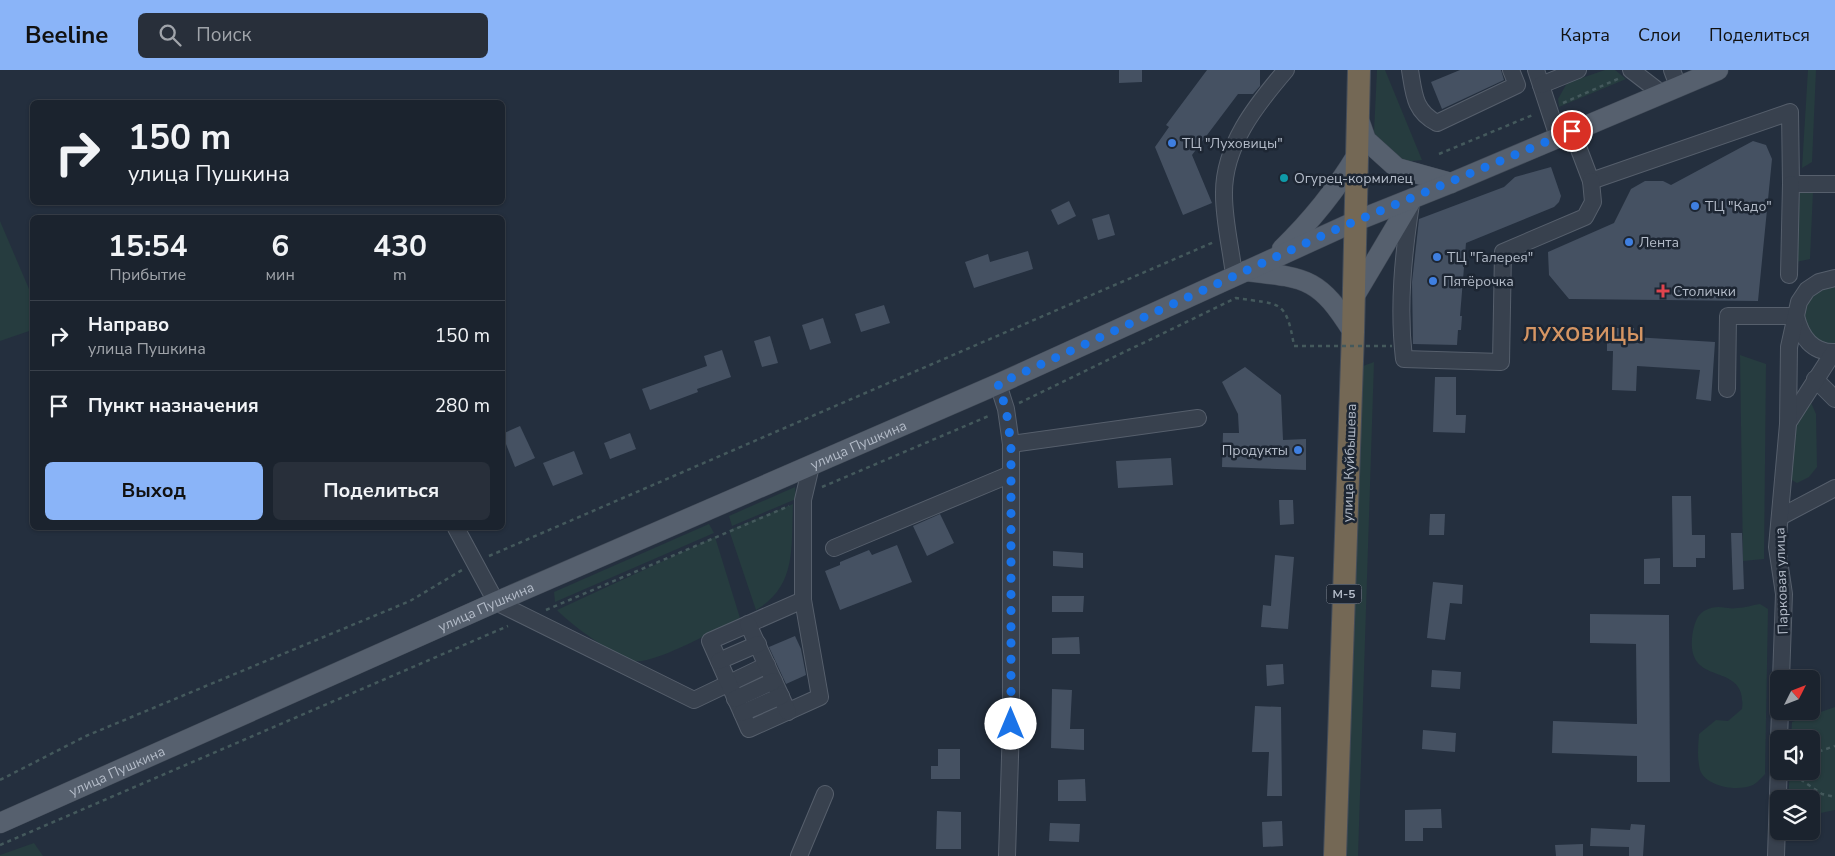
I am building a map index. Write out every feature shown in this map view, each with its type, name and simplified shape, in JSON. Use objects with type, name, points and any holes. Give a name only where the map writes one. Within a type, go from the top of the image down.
[{"type":"highway","name":"улица Куйбышева","points":[[1336,856],[1353,332],[1359,70]]},
{"type":"main road","name":"улица Пушкина","points":[[0,823],[496,602],[998,384],[1356,221],[1412,200],[1565,134],[1670,83],[1718,70]]},
{"type":"main road","points":[[1359,120],[1366,140],[1397,168],[1451,183]]},
{"type":"main road","points":[[1272,258],[1300,232],[1335,191],[1357,155]]},
{"type":"main road","points":[[1354,297],[1412,200]]},
{"type":"main road","points":[[1239,273],[1284,275],[1307,281],[1320,288],[1335,303],[1353,332]]},
{"type":"street","points":[[1239,273],[1229,236],[1223,194],[1230,157],[1247,119],[1286,70]]},
{"type":"street","points":[[1410,70],[1415,96],[1424,116],[1437,123],[1517,85],[1511,70]]},
{"type":"street","points":[[1412,200],[1404,251],[1400,327],[1404,359],[1501,362],[1503,252],[1585,217],[1593,202],[1591,181],[1565,134],[1539,78],[1578,70]]},
{"type":"street","points":[[1631,70],[1670,83]]},
{"type":"street","points":[[1591,181],[1790,112],[1789,275]]},
{"type":"street","points":[[1791,184],[1835,184]]},
{"type":"street","points":[[1835,265],[1835,278]]},
{"type":"street","name":"Парковая улица","points":[[1781,670],[1784,594],[1777,547],[1788,424],[1789,347],[1799,302],[1807,290],[1819,282],[1835,278]]},
{"type":"street","points":[[1727,389],[1728,316],[1796,316],[1799,330],[1807,342],[1819,350],[1834,353]]},
{"type":"street","name":"Парковая улица","points":[[1788,424],[1815,379],[1834,353]]},
{"type":"street","points":[[1815,379],[1835,399]]},
{"type":"street","points":[[998,384],[1006,409],[1011,444],[1011,724],[1008,856]]},
{"type":"street","points":[[1011,444],[1198,418]]},
{"type":"street","points":[[802,600],[710,641],[749,728],[820,697],[802,600],[803,500],[811,466]]},
{"type":"street","points":[[834,548],[1011,474]]},
{"type":"street","points":[[1780,517],[1835,488]]},
{"type":"street","points":[[457,530],[473,563],[496,602],[694,700],[728,682],[767,665]]},
{"type":"street","points":[[748,624],[788,712]]},
{"type":"street","points":[[719,661],[758,644]]},
{"type":"street","points":[[739,706],[778,689]]},
{"type":"street","points":[[1776,856],[1778,780]]},
{"type":"street","points":[[799,856],[825,794]]},
{"type":"path","points":[[0,780],[86,736],[410,602],[473,563],[1229,236]]},
{"type":"path","points":[[0,845],[803,500],[827,484],[1006,409],[1236,298],[1275,304],[1285,310],[1290,322],[1294,346],[1392,346]]},
{"type":"path","points":[[1820,751],[1835,746]]},
{"type":"path","points":[[1801,780],[1822,794],[1835,797]]},
{"type":"green space","points":[[1377,70],[1385,70],[1422,160],[1402,162],[1382,148],[1374,132]]},
{"type":"green space","points":[[1605,70],[1615,70],[1626,79],[1559,107],[1558,99],[1567,83]]},
{"type":"green space","points":[[1808,70],[1816,70],[1812,162],[1802,168]]},
{"type":"green space","points":[[1800,189],[1813,191],[1810,259],[1796,262]]},
{"type":"green space","points":[[0,221],[30,291],[30,331],[0,341]]},
{"type":"green space","points":[[1835,287],[1835,345],[1822,344],[1813,338],[1807,329],[1805,319],[1806,308],[1812,298],[1821,291]]},
{"type":"green space","points":[[1740,355],[1766,364],[1764,559],[1743,561]]},
{"type":"green space","points":[[1374,362],[1358,856],[1346,856],[1363,366]]},
{"type":"green space","points":[[1809,398],[1816,414],[1817,467],[1809,477],[1797,483],[1788,478],[1793,425]]},
{"type":"green space","points":[[795,487],[796,499],[732,526],[729,516]]},
{"type":"green space","points":[[793,504],[791,550],[785,577],[779,589],[756,610],[729,530]]},
{"type":"green space","points":[[709,524],[714,533],[555,602],[554,592]]},
{"type":"green space","points":[[715,537],[740,618],[687,645],[643,661],[634,661],[593,639],[557,610]]},
{"type":"green space","points":[[1760,604],[1768,609],[1765,774],[1754,784],[1747,787],[1731,788],[1715,784],[1703,776],[1698,757],[1699,734],[1716,720],[1728,721],[1742,709],[1741,693],[1735,683],[1705,669],[1697,662],[1692,650],[1693,631],[1696,622],[1704,611],[1718,607],[1740,608]]},
{"type":"green space","points":[[1835,707],[1835,810],[1820,813],[1820,790],[1789,790],[1789,780],[1820,780],[1820,730],[1792,730],[1792,722],[1798,720],[1820,720],[1820,712]]},
{"type":"green space","points":[[34,843],[43,856],[0,856],[0,855]]},
{"type":"building","points":[[1119,70],[1142,70],[1142,82],[1119,83]]},
{"type":"building","name":"ТЦ \"Луховицы\"","points":[[1207,70],[1260,70],[1260,86],[1253,94],[1238,94],[1192,155],[1212,203],[1183,215],[1155,147],[1169,127],[1166,125]]},
{"type":"building","points":[[1460,70],[1501,70],[1504,80],[1442,109],[1431,82]]},
{"type":"building","name":"ТЦ \"Кадо\"","points":[[1753,141],[1766,145],[1772,159],[1758,301],[1569,299],[1549,275],[1548,252],[1614,223],[1631,189],[1645,181],[1663,181],[1671,185]]},
{"type":"building","name":"ТЦ \"Галерея\"","points":[[1551,167],[1561,196],[1559,202],[1554,207],[1466,243],[1460,316],[1462,316],[1461,330],[1458,330],[1457,345],[1413,344],[1412,282],[1419,219],[1504,187],[1515,177]]},
{"type":"building","points":[[1069,201],[1076,216],[1058,225],[1051,210]]},
{"type":"building","points":[[1109,214],[1115,235],[1098,240],[1092,219]]},
{"type":"building","points":[[1028,251],[1033,269],[974,288],[965,262],[988,254],[990,262]]},
{"type":"building","points":[[884,305],[890,323],[861,332],[855,314]]},
{"type":"building","points":[[823,318],[831,343],[810,350],[802,325]]},
{"type":"building","points":[[1607,328],[1634,328],[1634,337],[1715,342],[1711,401],[1696,399],[1700,370],[1637,366],[1636,391],[1612,390],[1613,351],[1607,351]]},
{"type":"building","points":[[770,336],[778,363],[762,367],[754,341]]},
{"type":"building","points":[[722,350],[731,377],[697,389],[698,392],[650,410],[642,389],[707,366],[704,356]]},
{"type":"building","points":[[1245,367],[1281,395],[1283,440],[1306,439],[1306,470],[1222,467],[1223,433],[1239,433],[1238,414],[1222,382]]},
{"type":"building","points":[[1435,377],[1456,377],[1456,415],[1466,415],[1465,433],[1433,432]]},
{"type":"building","points":[[520,426],[535,458],[515,467],[505,442],[505,433]]},
{"type":"building","points":[[630,433],[636,449],[610,459],[604,443]]},
{"type":"building","points":[[574,451],[583,474],[553,486],[543,463]]},
{"type":"building","points":[[1171,458],[1173,485],[1118,488],[1116,461]]},
{"type":"building","points":[[1672,496],[1691,496],[1692,535],[1705,535],[1705,558],[1696,558],[1696,567],[1673,567]]},
{"type":"building","points":[[1279,500],[1293,500],[1294,524],[1280,525]]},
{"type":"building","points":[[940,514],[954,543],[927,556],[913,526]]},
{"type":"building","points":[[1430,514],[1445,514],[1444,535],[1429,535]]},
{"type":"building","points":[[1731,533],[1742,533],[1744,589],[1733,590]]},
{"type":"building","points":[[897,545],[912,582],[840,610],[825,571],[840,565],[840,562],[869,550],[872,555]]},
{"type":"building","points":[[1053,551],[1083,553],[1083,568],[1053,566]]},
{"type":"building","points":[[1275,555],[1294,557],[1288,629],[1261,627],[1263,605],[1271,606]]},
{"type":"building","points":[[1660,558],[1660,584],[1644,584],[1644,559]]},
{"type":"building","points":[[1433,582],[1463,585],[1462,604],[1450,603],[1445,640],[1427,638]]},
{"type":"building","points":[[1052,596],[1084,596],[1083,612],[1052,612]]},
{"type":"building","points":[[1590,614],[1669,615],[1670,782],[1637,782],[1637,756],[1552,753],[1553,721],[1637,724],[1636,644],[1590,643]]},
{"type":"building","points":[[795,636],[801,649],[806,675],[786,684],[769,647]]},
{"type":"building","points":[[1079,637],[1080,654],[1052,654],[1052,638]]},
{"type":"building","points":[[1283,664],[1284,684],[1267,686],[1266,665]]},
{"type":"building","points":[[1432,670],[1461,672],[1460,689],[1431,687]]},
{"type":"building","points":[[1052,689],[1072,690],[1070,729],[1084,729],[1084,750],[1051,748]]},
{"type":"building","points":[[1255,706],[1281,707],[1282,796],[1267,796],[1269,752],[1252,752]]},
{"type":"building","points":[[1423,730],[1456,733],[1455,752],[1422,749]]},
{"type":"building","points":[[938,749],[960,749],[960,779],[931,779],[931,766],[938,766]]},
{"type":"building","points":[[1085,779],[1086,801],[1058,801],[1058,780]]},
{"type":"building","points":[[1441,809],[1442,828],[1423,828],[1423,841],[1405,841],[1405,810]]},
{"type":"building","points":[[937,811],[961,812],[961,849],[936,849]]},
{"type":"building","points":[[1282,821],[1283,846],[1263,847],[1262,822]]},
{"type":"building","points":[[1050,823],[1080,824],[1079,842],[1049,841]]},
{"type":"building","points":[[1631,824],[1645,825],[1643,856],[1629,856],[1629,847],[1590,846],[1591,828],[1630,830]]},
{"type":"building","points":[[1583,844],[1583,856],[1556,856],[1555,845]]},
{"type":"place","name":"ТЦ \"Луховицы\"","points":[[1172,143]]},
{"type":"place","name":"Огурец-кормилец","points":[[1284,178]]},
{"type":"place","name":"ТЦ \"Кадо\"","points":[[1695,206]]},
{"type":"place","name":"Лента","points":[[1629,242]]},
{"type":"place","name":"ТЦ \"Галерея\"","points":[[1437,257]]},
{"type":"place","name":"Пятёрочка","points":[[1433,281]]},
{"type":"place","name":"Столички","points":[[1663,291]]},
{"type":"place","name":"Продукты","points":[[1298,450]]},
{"type":"district","name":"ЛУХОВИЦЫ","points":[[1584,334]]},
{"type":"route","points":[[1011,724],[1011,444],[1006,409],[998,384],[1339,228],[1412,200],[1572,131]]}]
